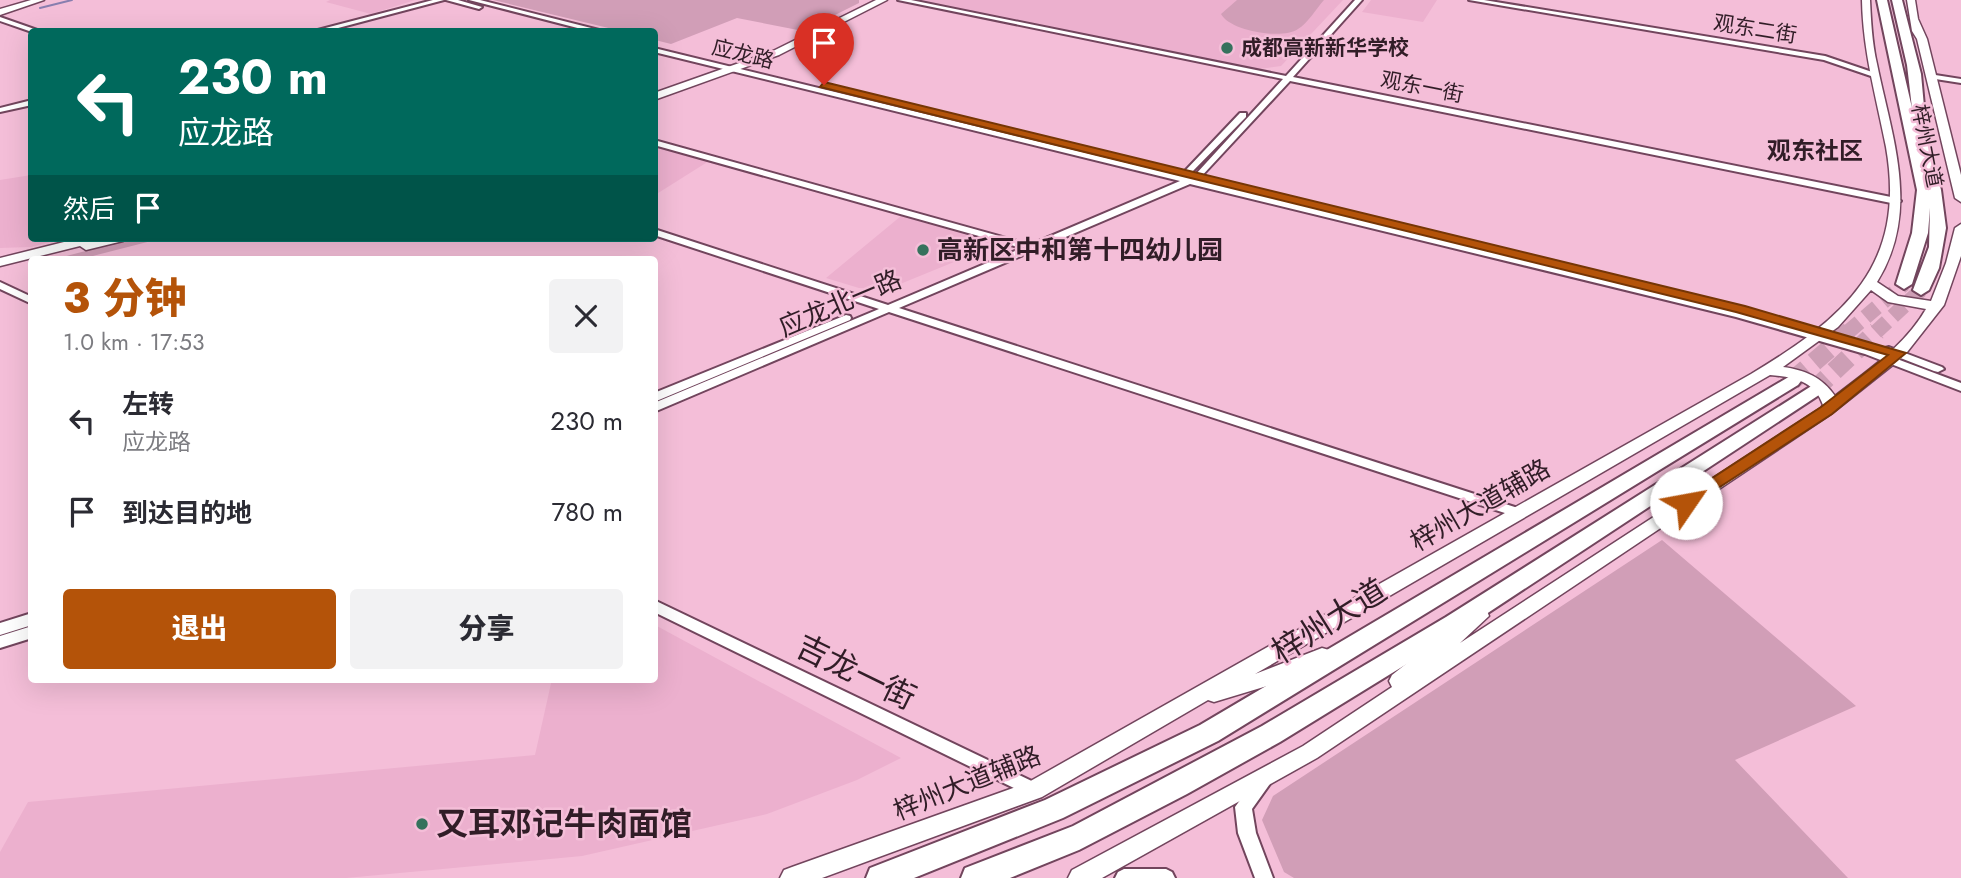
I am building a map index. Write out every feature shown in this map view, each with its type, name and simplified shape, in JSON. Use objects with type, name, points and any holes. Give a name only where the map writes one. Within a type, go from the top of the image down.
[{"type":"highway","name":"梓州大道","points":[[1882,0],[1924,190],[1920,233],[1904,284]]},
{"type":"highway","name":"梓州大道","points":[[1896,0],[1915,71],[1921,128],[1937,194],[1937,251],[1933,267],[1921,290]]},
{"type":"highway","name":"梓州大道","points":[[880,878],[1054,809],[1197,739],[1369,635],[1812,393]]},
{"type":"highway","points":[[975,878],[1080,836],[1223,761],[1357,682],[1812,393]]},
{"type":"main road","points":[[0,5],[18,0]]},
{"type":"main road","points":[[0,12],[40,0]]},
{"type":"main road","points":[[658,90],[736,67],[874,0]]},
{"type":"main road","points":[[658,96],[820,34],[883,0]]},
{"type":"main road","points":[[1868,0],[1885,21]]},
{"type":"main road","name":"梓州大道辅路","points":[[801,875],[1034,790],[1769,370],[1823,334],[1872,284],[1889,243],[1896,201],[1883,107],[1872,66],[1868,0]]},
{"type":"main road","points":[[1911,0],[1918,41],[1915,71]]},
{"type":"main road","points":[[1915,20],[1932,76],[1961,198]]},
{"type":"main road","points":[[1080,878],[1327,741],[1812,393],[1894,356],[1937,305],[1954,266],[1961,228]]},
{"type":"main road","points":[[0,262],[79,242]]},
{"type":"main road","points":[[50,256],[104,242]]},
{"type":"main road","points":[[0,268],[28,261]]},
{"type":"main road","points":[[1872,284],[1881,293],[1895,299],[1937,305]]},
{"type":"main road","points":[[1769,370],[1795,373],[1815,381],[1826,390],[1812,393]]},
{"type":"main road","points":[[1327,741],[1551,560]]},
{"type":"main road","points":[[1185,703],[1280,674],[1369,635]]},
{"type":"street","points":[[329,28],[441,0]]},
{"type":"street","points":[[449,0],[563,28]]},
{"type":"street","points":[[472,0],[588,28]]},
{"type":"street","name":"观东一街","points":[[901,0],[1896,201]]},
{"type":"street","points":[[1284,77],[1351,0]]},
{"type":"street","points":[[1188,177],[1359,0]]},
{"type":"street","name":"观东二街","points":[[1472,0],[1872,66]]},
{"type":"street","points":[[0,19],[28,29]]},
{"type":"street","name":"应龙路","points":[[658,45],[736,67]]},
{"type":"street","name":"应龙路","points":[[658,51],[736,67],[1823,334],[1961,378]]},
{"type":"street","name":"观东二街","points":[[1825,58],[1872,66]]},
{"type":"street","points":[[1932,76],[1961,81]]},
{"type":"street","points":[[0,110],[28,103]]},
{"type":"street","points":[[658,143],[1021,245]]},
{"type":"street","name":"应龙北一路","points":[[658,406],[1021,245],[1188,177]]},
{"type":"street","name":"应龙北一路","points":[[658,396],[886,306],[1188,177]]},
{"type":"street","points":[[658,233],[1519,513]]},
{"type":"street","points":[[0,285],[28,299]]},
{"type":"street","name":"应龙路","points":[[1894,356],[1961,387]]},
{"type":"street","name":"吉龙一街","points":[[658,607],[1034,790]]},
{"type":"street","points":[[0,629],[28,620]]},
{"type":"street","points":[[0,642],[28,633]]},
{"type":"street","points":[[1265,878],[1247,833],[1243,807],[1268,776]]},
{"type":"street","points":[[1124,878],[1166,878]]},
{"type":"shaded area","points":[[415,0],[371,14],[326,2]]},
{"type":"shaded area","points":[[493,0],[859,0],[859,3],[803,31],[737,18],[671,44],[658,41],[658,28],[609,28]]},
{"type":"shaded area","name":"成都高新新华学校","points":[[915,0],[1343,0],[1281,66],[1259,69]]},
{"type":"shaded area","points":[[1237,0],[1324,0],[1309,20],[1298,29],[1269,34],[1245,29],[1226,20],[1221,14]]},
{"type":"shaded area","points":[[1371,0],[1437,0],[1423,22],[1362,12]]},
{"type":"shaded area","points":[[658,147],[709,161],[658,193]]},
{"type":"shaded area","points":[[28,175],[28,242],[50,242],[31,247],[0,248],[0,180]]},
{"type":"shaded area","name":"高新区中和第十四幼儿园","points":[[901,216],[998,244],[888,289],[859,288],[826,278]]},
{"type":"shaded area","points":[[120,242],[147,242],[93,256],[66,256]]},
{"type":"shaded area","points":[[1662,540],[1856,706],[1735,760],[1848,878],[1294,878],[1284,872],[1262,820],[1273,796]]},
{"type":"shaded area","points":[[658,627],[901,758],[857,780],[767,814],[582,856],[346,878],[0,878],[0,852],[28,802],[535,755],[551,683],[658,683]]},
{"type":"waterway","points":[[40,8],[72,0]]},
{"type":"tunnel","points":[[1848,332],[1904,284]]},
{"type":"tunnel","points":[[1876,332],[1921,290]]},
{"type":"tunnel","points":[[1792,381],[1850,331]]},
{"type":"tunnel","points":[[1813,391],[1877,331]]},
{"type":"place","name":"成都高新新华学校","points":[[1227,48]]},
{"type":"place","name":"高新区中和第十四幼儿园","points":[[923,250]]},
{"type":"place","name":"又耳邓记牛肉面馆","points":[[422,824]]},
{"type":"district","name":"观东社区","points":[[1815,151]]},
{"type":"route","points":[[824,85],[1740,309],[1899,353],[1826,411],[1686,503]]}]
